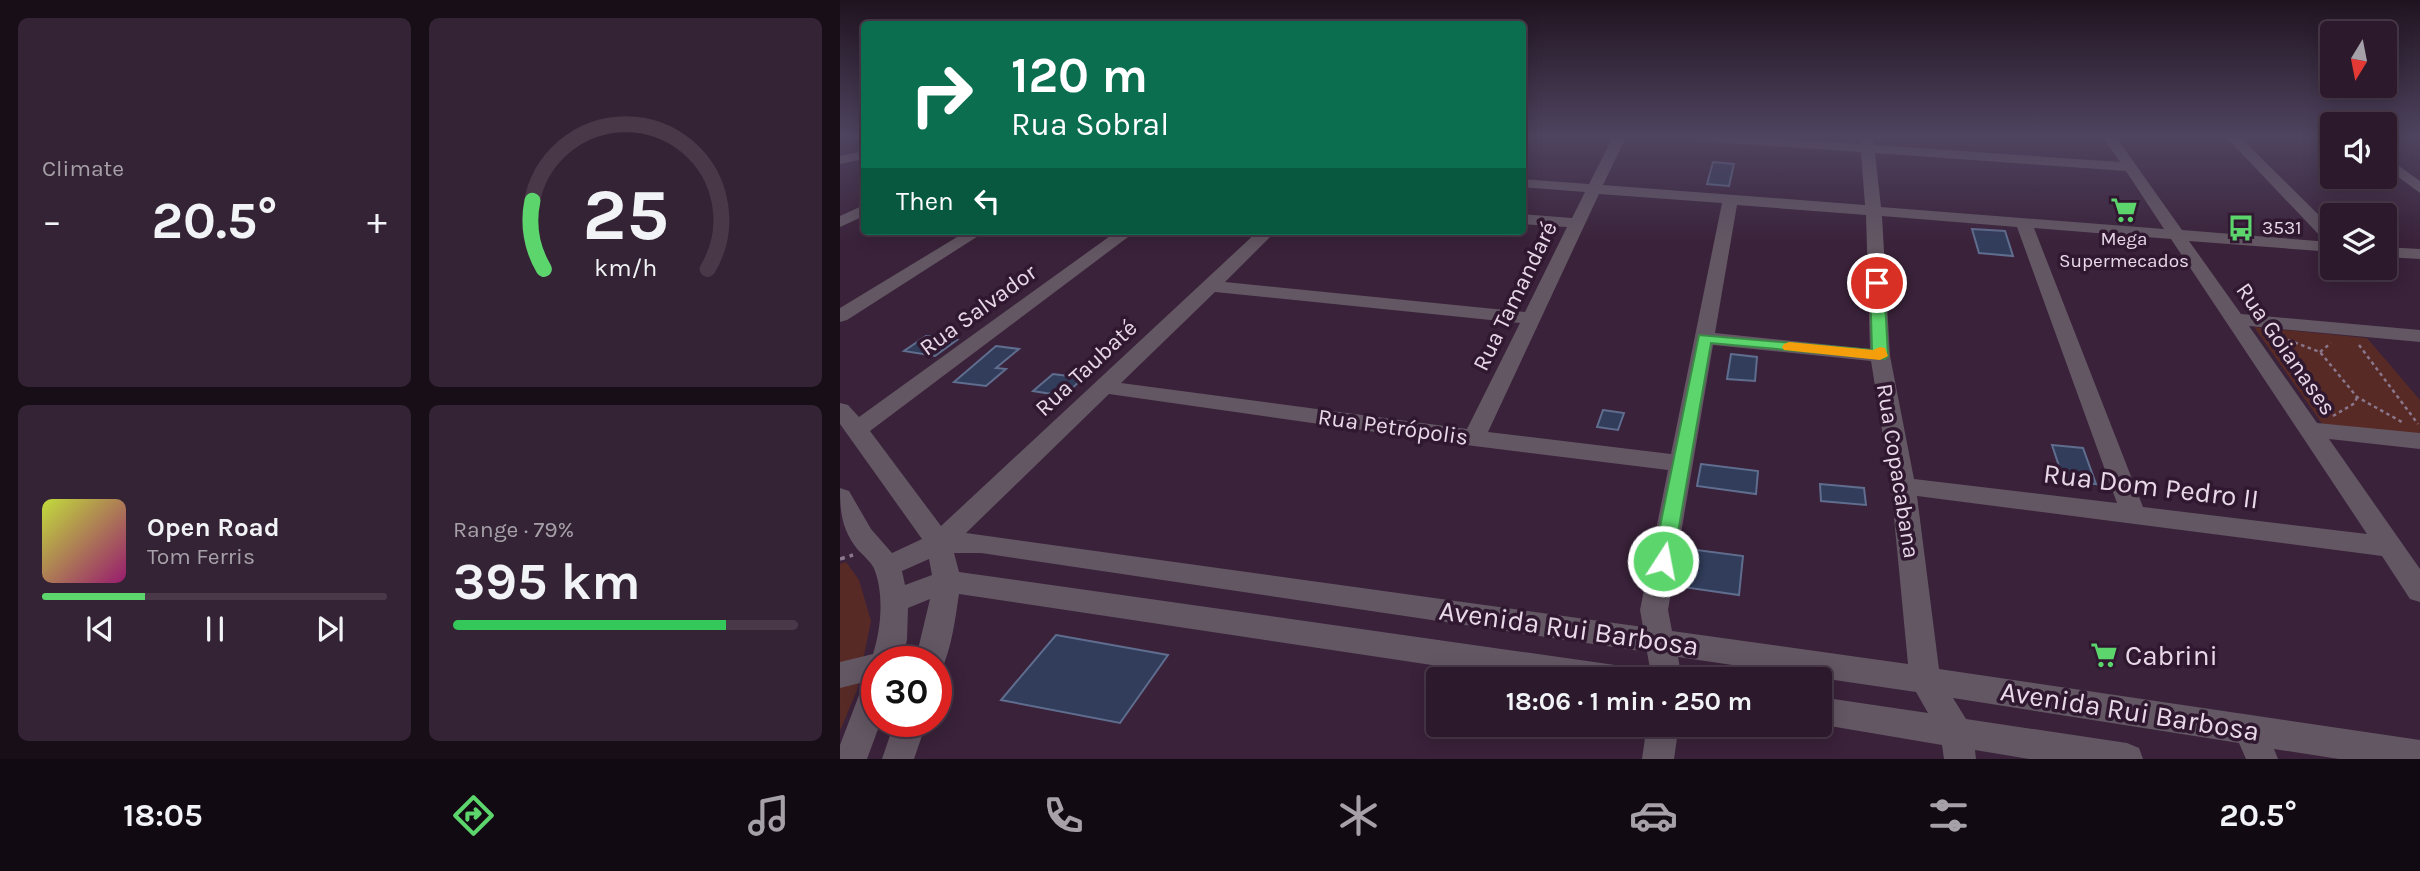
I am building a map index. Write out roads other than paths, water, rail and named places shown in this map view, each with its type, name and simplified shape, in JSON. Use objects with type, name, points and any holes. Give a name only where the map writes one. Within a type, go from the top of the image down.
[{"type":"street","name":"Rua Tamandaré","points":[[1474,438],[1602,172]]},
{"type":"street","name":"Rua Copacabana","points":[[1870,172],[1880,356],[1903,486],[1925,680]]},
{"type":"street","name":"Rua Goianases","points":[[2135,172],[2420,591]]},
{"type":"street","points":[[2267,172],[2320,228]]},
{"type":"street","points":[[2401,172],[2420,188]]},
{"type":"street","points":[[1526,175],[1730,200],[1873,206],[2024,223],[2174,230]]},
{"type":"street","points":[[1526,183],[1596,185],[2320,240]]},
{"type":"street","points":[[1665,667],[1654,610],[1730,200]]},
{"type":"street","points":[[840,222],[861,212]]},
{"type":"street","points":[[1526,219],[1577,223]]},
{"type":"street","points":[[2024,223],[2134,515]]},
{"type":"street","points":[[840,316],[972,235]]},
{"type":"street","name":"Rua Salvador","points":[[857,429],[1123,235]]},
{"type":"street","name":"Rua Taubaté","points":[[939,543],[1264,235]]},
{"type":"street","points":[[2397,242],[2420,244]]},
{"type":"street","points":[[2397,253],[2420,254]]},
{"type":"street","points":[[1210,286],[1531,318]]},
{"type":"street","points":[[2236,319],[2420,336]]},
{"type":"street","points":[[1704,338],[1880,356]]},
{"type":"street","name":"Rua Petrópolis","points":[[1105,387],[1474,438],[1681,463]]},
{"type":"street","points":[[840,410],[857,429],[939,543],[947,581],[935,646]]},
{"type":"street","points":[[2312,429],[2420,441]]},
{"type":"street","name":"Rua Dom Pedro II","points":[[1903,486],[2391,547]]},
{"type":"street","points":[[840,497],[862,536],[887,566],[894,601],[890,646]]},
{"type":"street","name":"Avenida Rui Barbosa","points":[[887,566],[939,543],[981,543],[1925,680],[2256,744],[2420,756]]},
{"type":"street","name":"Avenida Rui Barbosa","points":[[894,601],[947,581],[1533,667]]},
{"type":"street","points":[[840,675],[861,670]]},
{"type":"street","points":[[1925,680],[1958,746]]},
{"type":"street","name":"Avenida Rui Barbosa","points":[[1832,714],[1958,746],[2127,759]]},
{"type":"street","points":[[851,759],[861,732]]},
{"type":"street","points":[[898,759],[906,737]]},
{"type":"street","points":[[1658,759],[1661,737]]},
{"type":"place","name":"Mega Supermecados","points":[[2124,210]]},
{"type":"place","name":"3531","points":[[2241,228]]},
{"type":"place","name":"Cabrini","points":[[2104,655]]}]
